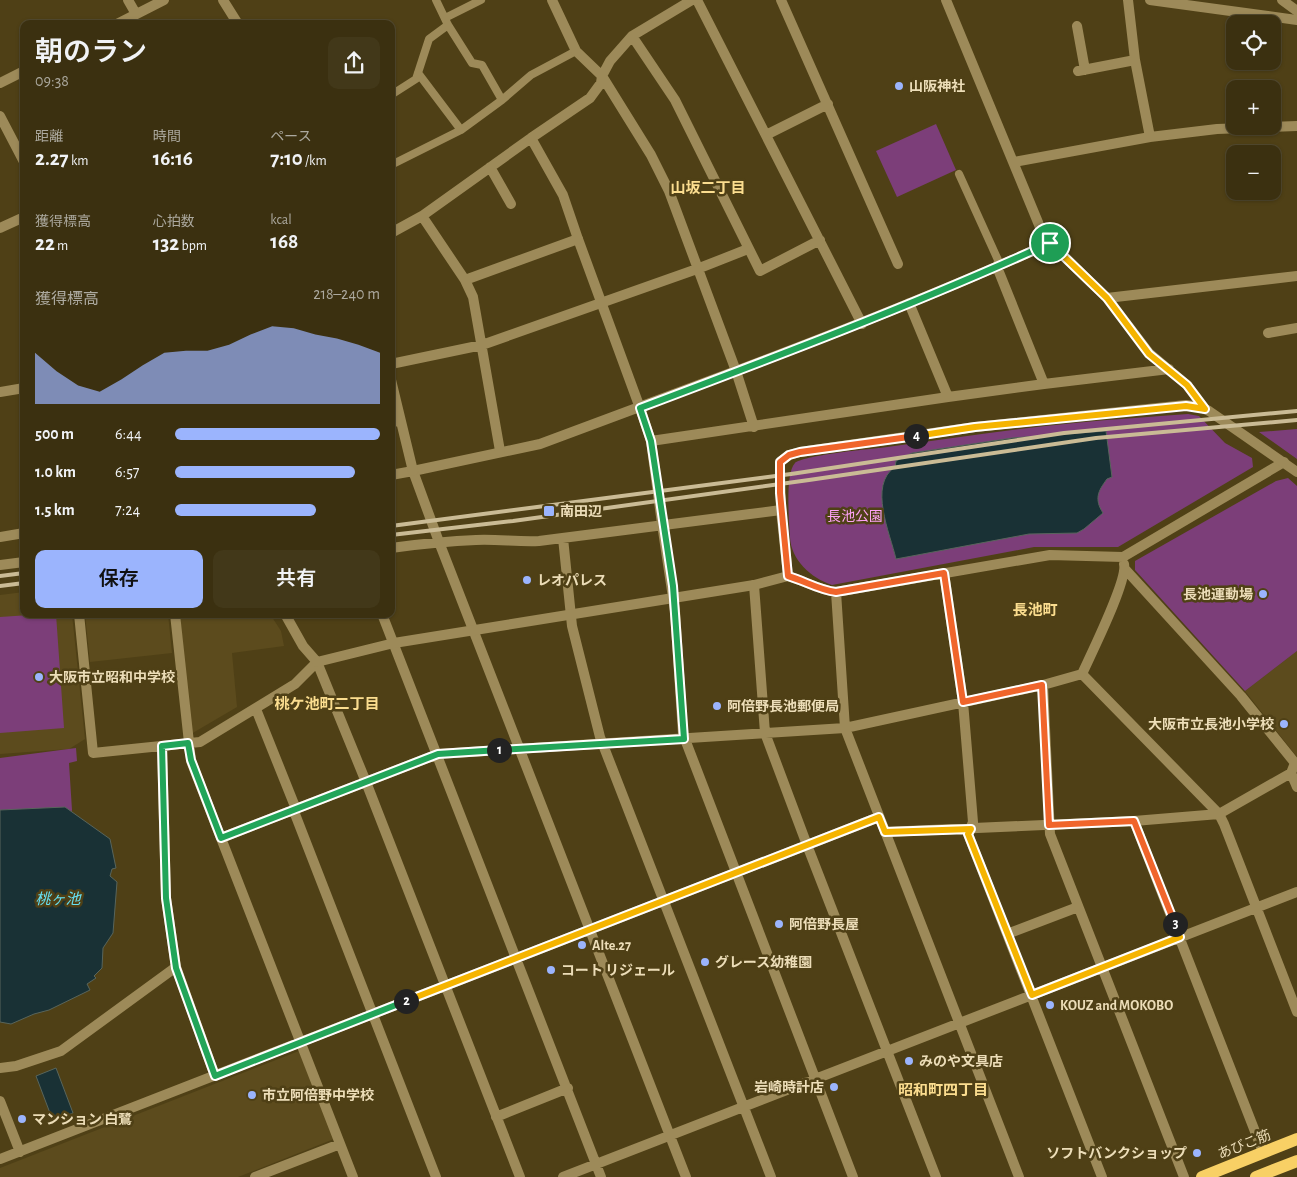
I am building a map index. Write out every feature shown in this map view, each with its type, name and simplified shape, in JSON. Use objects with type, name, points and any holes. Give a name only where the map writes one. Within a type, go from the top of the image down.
[{"type":"main road","name":"あびこ筋","points":[[1202,1177],[1297,1139]]},
{"type":"main road","points":[[1256,1177],[1270,1174],[1297,1161]]},
{"type":"street","points":[[128,0],[136,14]]},
{"type":"street","points":[[125,20],[164,0]]},
{"type":"street","points":[[223,0],[236,20]]},
{"type":"street","points":[[552,0],[576,51],[602,76],[651,155],[669,192],[736,372],[754,427]]},
{"type":"street","points":[[395,231],[422,216],[590,98],[601,83],[602,76],[610,61],[632,36],[692,0]]},
{"type":"street","points":[[698,0],[862,324]]},
{"type":"street","points":[[780,0],[898,264]]},
{"type":"street","points":[[946,0],[1042,232],[1050,243],[1107,298],[1149,354],[1187,385],[1205,409],[1297,472]]},
{"type":"street","points":[[1128,0],[1135,60],[1150,137]]},
{"type":"street","points":[[1150,0],[1297,20]]},
{"type":"street","points":[[1282,0],[1297,11]]},
{"type":"street","points":[[1077,26],[1082,70],[1135,60]]},
{"type":"street","points":[[632,36],[675,100],[760,271],[820,240]]},
{"type":"street","points":[[0,83],[20,73]]},
{"type":"street","points":[[766,135],[828,104]]},
{"type":"street","points":[[0,116],[20,154]]},
{"type":"street","points":[[1014,162],[1150,137],[1217,128],[1297,126]]},
{"type":"street","points":[[531,138],[563,195],[651,441],[674,598],[684,739],[853,1177]]},
{"type":"street","points":[[490,167],[511,204]]},
{"type":"street","points":[[422,216],[465,280],[473,297],[500,451]]},
{"type":"street","points":[[0,228],[20,219]]},
{"type":"street","points":[[465,280],[578,239]]},
{"type":"street","points":[[395,474],[540,444],[862,324],[1050,243]]},
{"type":"street","points":[[395,363],[482,345],[697,269],[748,248]]},
{"type":"street","points":[[997,267],[1044,384]]},
{"type":"street","points":[[1107,298],[1297,276]]},
{"type":"street","points":[[908,303],[948,397]]},
{"type":"street","points":[[1268,333],[1297,328]]},
{"type":"street","points":[[651,441],[948,397],[1169,370]]},
{"type":"street","points":[[0,392],[20,389]]},
{"type":"street","points":[[788,576],[781,510],[780,462],[789,455],[975,427],[1186,406],[1205,409]]},
{"type":"street","points":[[396,421],[473,631],[686,1177]]},
{"type":"street","points":[[79,618],[93,753],[200,742],[295,684],[317,662],[394,643],[754,585],[788,576],[826,591],[836,592],[1050,554],[1123,557],[1284,462]]},
{"type":"street","points":[[395,548],[439,542],[479,540],[515,542],[563,538],[781,510]]},
{"type":"street","points":[[0,536],[20,534]]},
{"type":"street","points":[[563,538],[570,614],[602,743],[771,1177]]},
{"type":"street","points":[[1082,674],[1120,587],[1125,568],[1123,557]]},
{"type":"street","points":[[0,565],[20,562]]},
{"type":"street","points":[[885,832],[1134,821],[1219,814],[1291,773],[1295,763],[1241,696],[1125,568]]},
{"type":"street","points":[[944,573],[963,702],[973,822],[968,834],[1102,1177]]},
{"type":"street","points":[[754,585],[764,733],[936,1177]]},
{"type":"street","points":[[836,592],[845,728],[1019,1177]]},
{"type":"street","points":[[175,618],[191,760],[353,1177]]},
{"type":"street","points":[[287,618],[303,646],[317,662],[366,782],[520,1177]]},
{"type":"street","points":[[384,618],[601,1177]]},
{"type":"street","points":[[221,838],[438,754],[845,728],[1042,685],[1082,674]]},
{"type":"street","points":[[1082,674],[1219,814],[1297,1012]]},
{"type":"street","points":[[1042,685],[1050,834],[1184,1177]]},
{"type":"street","points":[[256,709],[436,1177]]},
{"type":"street","points":[[162,746],[166,898],[176,968],[215,1076]]},
{"type":"street","points":[[1291,773],[1297,788]]},
{"type":"street","points":[[0,1159],[879,817]]},
{"type":"street","points":[[1134,821],[1262,1152]]},
{"type":"street","points":[[563,1177],[1297,892]]},
{"type":"street","points":[[1007,934],[1078,907]]},
{"type":"street","points":[[0,1068],[16,1066],[61,1050],[176,968]]},
{"type":"street","points":[[496,1117],[568,1088]]},
{"type":"street","points":[[0,1101],[20,1152]]},
{"type":"street","points":[[255,1177],[271,1174],[340,1144]]},
{"type":"lane","points":[[436,0],[472,63],[482,65],[502,100]]},
{"type":"lane","points":[[395,92],[416,79],[429,39],[447,21],[481,0]]},
{"type":"lane","points":[[395,163],[461,130],[502,100],[531,75],[576,51]]},
{"type":"lane","points":[[418,73],[461,130]]},
{"type":"lane","points":[[959,174],[998,260],[997,267]]},
{"type":"shaded area","name":"大阪市立昭和中学校","points":[[20,592],[20,618],[72,618],[85,739],[69,749],[0,754],[0,595]]},
{"type":"shaded area","name":"大阪市立昭和中学校","points":[[85,618],[168,618],[172,653],[90,662]]},
{"type":"shaded area","name":"大阪市立昭和中学校","points":[[180,618],[273,618],[281,631],[284,646],[232,653],[237,707],[191,734]]},
{"type":"shaded area","name":"大阪市立長池小学校","points":[[1297,651],[1297,757],[1245,691]]},
{"type":"shaded area","name":"市立阿倍野中学校","points":[[299,1051],[334,1139],[238,1177],[0,1177],[0,1168]]},
{"type":"green space","points":[[936,124],[956,170],[897,197],[876,151]]},
{"type":"green space","name":"長池公園","points":[[1188,414],[1199,416],[1225,443],[1252,458],[1253,467],[1118,547],[1034,547],[832,585],[810,573],[798,560],[791,545],[788,498],[790,477],[792,468],[800,460],[835,453],[1026,428]]},
{"type":"green space","points":[[1297,429],[1297,459],[1259,432]]},
{"type":"green space","points":[[1288,478],[1297,486],[1297,651],[1245,691],[1135,570],[1135,561],[1276,481]]},
{"type":"green space","name":"大阪市立昭和中学校","points":[[20,616],[20,618],[56,618],[64,728],[0,733],[0,617]]},
{"type":"green space","points":[[76,748],[77,761],[69,763],[72,810],[60,847],[0,948],[0,758]]},
{"type":"water","points":[[1106,431],[1112,477],[1107,479],[1098,495],[1100,508],[1103,513],[1084,529],[1077,533],[1029,534],[896,559],[883,510],[882,497],[883,485],[887,475],[895,467],[896,461],[912,453],[1012,438]]},
{"type":"water","name":"桃ヶ池","points":[[65,807],[110,839],[116,868],[112,869],[110,876],[117,882],[113,933],[103,948],[102,968],[94,976],[96,978],[87,984],[90,990],[49,1010],[11,1024],[0,1022],[0,810]]},
{"type":"water","points":[[56,1068],[73,1113],[53,1121],[36,1076]]},
{"type":"railway","points":[[395,525],[791,474],[1064,433],[1297,411]]},
{"type":"railway","points":[[395,535],[513,521],[1096,438],[1297,420]]},
{"type":"railway","points":[[0,576],[20,574]]},
{"type":"railway","points":[[0,586],[20,584]]},
{"type":"place","name":"山阪神社","points":[[899,86]]},
{"type":"place","name":"南田辺","points":[[549,511]]},
{"type":"place","name":"レオパレス","points":[[527,580]]},
{"type":"place","name":"長池運動場","points":[[1263,594]]},
{"type":"place","name":"大阪市立昭和中学校","points":[[39,677]]},
{"type":"place","name":"阿倍野長池郵便局","points":[[717,706]]},
{"type":"place","name":"大阪市立長池小学校","points":[[1284,724]]},
{"type":"place","name":"阿倍野長屋","points":[[779,924]]},
{"type":"place","name":"Alte.27","points":[[582,945]]},
{"type":"place","name":"グレース幼稚園","points":[[705,962]]},
{"type":"place","name":"コート リジェール","points":[[551,970]]},
{"type":"place","name":"KOUZ and MOKOBO","points":[[1050,1005]]},
{"type":"place","name":"みのや文具店","points":[[909,1061]]},
{"type":"place","name":"岩崎時計店","points":[[834,1087]]},
{"type":"place","name":"市立阿倍野中学校","points":[[252,1095]]},
{"type":"place","name":"マンション 白鷺","points":[[22,1119]]},
{"type":"place","name":"ソフトバンクショップ","points":[[1197,1153]]},
{"type":"district","name":"山坂二丁目","points":[[708,188]]},
{"type":"district","name":"長池町","points":[[1035,610]]},
{"type":"district","name":"桃ケ池町二丁目","points":[[327,704]]},
{"type":"district","name":"昭和町四丁目","points":[[943,1090]]},
{"type":"route","points":[[1050,243],[1107,298],[1149,354],[1187,385],[1205,409],[1186,406],[975,427],[789,455],[780,462],[781,510],[788,576],[826,591],[836,592],[944,573],[963,702],[1042,685],[1049,825],[1134,821],[1180,937],[1032,995],[968,834],[971,829],[885,832],[879,817],[215,1076],[176,968],[166,898],[162,746],[188,743],[191,760],[221,838],[438,754],[684,739],[673,586],[651,441],[640,408],[862,324],[1050,243]]}]
